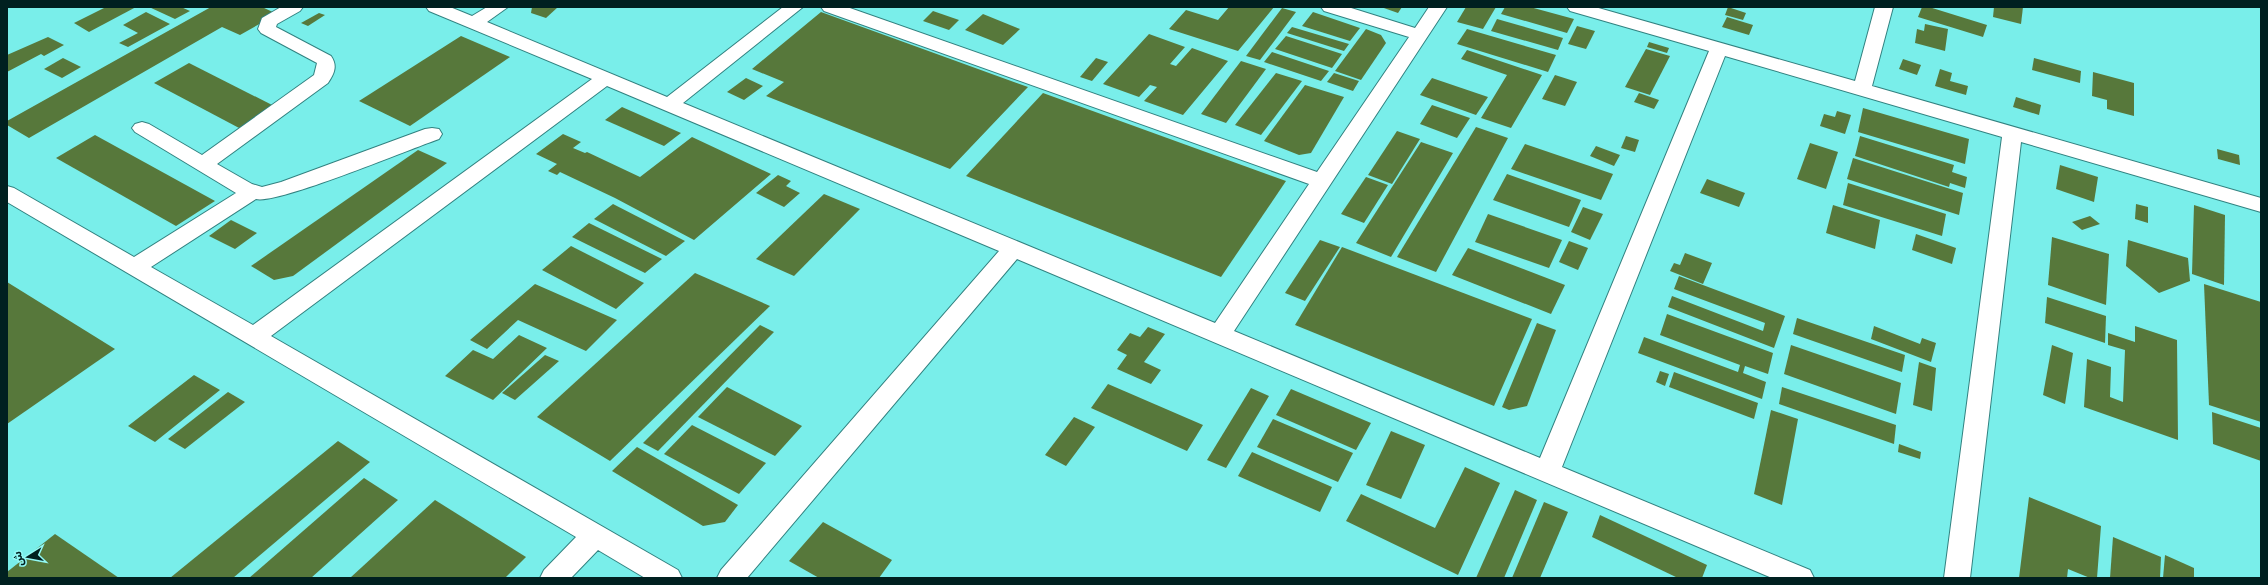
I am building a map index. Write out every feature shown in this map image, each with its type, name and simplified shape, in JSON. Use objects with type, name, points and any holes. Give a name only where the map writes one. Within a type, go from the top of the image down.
[{"type":"lane","points":[[203,164],[321,79],[326,72],[327,66],[325,60],[266,29],[268,22],[294,7]]},
{"type":"lane","points":[[435,7],[1801,578]]},
{"type":"lane","points":[[474,23],[499,7]]},
{"type":"lane","points":[[670,105],[794,7]]},
{"type":"lane","points":[[830,7],[1322,181]]},
{"type":"lane","points":[[1330,7],[1420,35]]},
{"type":"lane","points":[[1219,335],[1438,7]]},
{"type":"lane","points":[[1576,7],[2261,205]]},
{"type":"lane","points":[[1862,89],[1884,7]]},
{"type":"lane","points":[[1547,472],[1719,48]]},
{"type":"lane","points":[[254,336],[606,78]]},
{"type":"lane","points":[[142,128],[252,192],[274,192],[432,134]]},
{"type":"lane","points":[[1957,578],[2012,133]]},
{"type":"lane","points":[[135,267],[252,192]]},
{"type":"lane","points":[[7,193],[669,578]]},
{"type":"lane","points":[[730,578],[1013,249]]},
{"type":"lane","points":[[553,578],[595,535]]},
{"type":"shaded area","points":[[7,7],[2261,7],[2261,578],[7,578]]},
{"type":"building","points":[[106,7],[136,7],[89,32],[74,23]]},
{"type":"building","points":[[149,7],[181,7],[190,11],[175,19]]},
{"type":"building","points":[[211,7],[262,7],[277,14],[240,35],[222,27],[29,138],[7,125],[7,121]]},
{"type":"building","points":[[532,7],[558,7],[546,18],[531,13]]},
{"type":"building","points":[[1229,7],[1274,7],[1238,51],[1169,29],[1186,10],[1218,20]]},
{"type":"building","points":[[1381,7],[1402,7],[1398,13]]},
{"type":"building","points":[[1466,7],[1496,7],[1483,29],[1457,22]]},
{"type":"building","points":[[1505,7],[1530,7],[1574,19],[1567,33],[1501,14]]},
{"type":"building","points":[[1728,7],[1746,13],[1743,20],[1725,15]]},
{"type":"building","points":[[1922,7],[1929,7],[1987,25],[1983,37],[1918,17]]},
{"type":"building","points":[[1994,7],[2023,7],[2021,24],[1993,17]]},
{"type":"building","points":[[1282,8],[1296,12],[1260,60],[1246,56]]},
{"type":"building","points":[[933,11],[959,20],[949,30],[923,21]]},
{"type":"building","points":[[146,12],[170,24],[128,47],[119,43],[138,33],[123,25]]},
{"type":"building","points":[[821,12],[1028,87],[950,169],[766,96],[784,82],[752,69]]},
{"type":"building","points":[[1313,12],[1360,28],[1350,41],[1302,26]]},
{"type":"building","points":[[319,13],[325,15],[308,26],[301,23]]},
{"type":"building","points":[[983,14],[1020,29],[1003,45],[965,30]]},
{"type":"building","points":[[1727,17],[1753,25],[1749,35],[1722,27]]},
{"type":"building","points":[[1497,19],[1563,38],[1558,50],[1491,31]]},
{"type":"building","points":[[1925,24],[1948,29],[1945,51],[1915,43],[1917,29],[1924,31]]},
{"type":"building","points":[[1577,26],[1595,31],[1586,49],[1568,44]]},
{"type":"building","points":[[1292,27],[1349,44],[1344,51],[1287,33]]},
{"type":"building","points":[[1366,29],[1381,35],[1386,43],[1361,80],[1335,71]]},
{"type":"building","points":[[1467,29],[1556,55],[1548,72],[1457,44]]},
{"type":"building","points":[[1149,34],[1185,47],[1170,64],[1176,66],[1192,48],[1228,61],[1183,115],[1144,101],[1157,87],[1150,85],[1139,97],[1103,84]]},
{"type":"building","points":[[461,36],[510,57],[410,126],[359,101]]},
{"type":"building","points":[[1286,36],[1342,54],[1332,68],[1275,49]]},
{"type":"building","points":[[48,37],[64,45],[44,56],[41,54],[7,72],[7,55]]},
{"type":"building","points":[[1649,42],[1669,48],[1667,53],[1647,47]]},
{"type":"building","points":[[1646,49],[1670,56],[1650,95],[1625,87]]},
{"type":"building","points":[[1467,50],[1542,75],[1511,128],[1481,118],[1507,75],[1461,59]]},
{"type":"building","points":[[1272,52],[1329,71],[1321,81],[1264,62]]},
{"type":"building","points":[[63,58],[81,67],[62,78],[44,69]]},
{"type":"building","points":[[1096,58],[1108,62],[1092,81],[1080,77]]},
{"type":"building","points":[[2034,58],[2081,71],[2080,83],[2032,70]]},
{"type":"building","points":[[1903,59],[1921,65],[1917,75],[1899,69]]},
{"type":"building","points":[[1241,61],[1266,69],[1226,123],[1201,114]]},
{"type":"building","points":[[189,63],[276,107],[241,129],[154,83]]},
{"type":"building","points":[[1940,69],[1952,73],[1950,81],[1968,86],[1966,95],[1935,86]]},
{"type":"building","points":[[2093,72],[2134,83],[2134,116],[2107,109],[2107,100],[2092,96]]},
{"type":"building","points":[[1276,73],[1302,81],[1261,135],[1235,125]]},
{"type":"building","points":[[1334,73],[1359,81],[1353,91],[1327,82]]},
{"type":"building","points":[[1555,75],[1577,82],[1565,106],[1542,99]]},
{"type":"building","points":[[746,78],[763,86],[744,100],[727,92]]},
{"type":"building","points":[[1432,78],[1488,97],[1476,115],[1420,95]]},
{"type":"building","points":[[1305,85],[1344,97],[1311,153],[1299,155],[1264,141]]},
{"type":"building","points":[[1043,93],[1286,181],[1221,277],[966,176]]},
{"type":"building","points":[[1639,93],[1659,100],[1654,109],[1634,102]]},
{"type":"building","points":[[2016,97],[2041,105],[2039,115],[2013,107]]},
{"type":"building","points":[[1432,105],[1470,118],[1457,138],[1420,124]]},
{"type":"building","points":[[622,107],[681,133],[664,146],[605,120]]},
{"type":"building","points":[[1863,108],[1969,139],[1965,164],[1858,132]]},
{"type":"building","points":[[1837,111],[1851,115],[1845,134],[1820,126],[1824,114],[1835,117]]},
{"type":"building","points":[[1476,127],[1508,138],[1436,272],[1397,257]]},
{"type":"building","points":[[1397,131],[1420,139],[1392,184],[1368,175]]},
{"type":"building","points":[[563,134],[581,142],[573,148],[585,153],[587,152],[640,177],[692,137],[771,174],[694,240],[615,198],[560,172],[557,175],[548,171],[557,164],[536,154]]},
{"type":"building","points":[[95,135],[215,201],[176,226],[56,158]]},
{"type":"building","points":[[1626,136],[1639,140],[1635,152],[1621,148]]},
{"type":"building","points":[[1860,136],[1954,165],[1952,172],[1967,177],[1965,188],[1950,183],[1949,187],[1855,156]]},
{"type":"building","points":[[1421,142],[1453,153],[1391,257],[1356,243]]},
{"type":"building","points":[[1810,143],[1838,152],[1826,189],[1797,179]]},
{"type":"building","points":[[1525,144],[1613,174],[1601,200],[1511,169]]},
{"type":"building","points":[[1596,146],[1620,155],[1614,166],[1590,156]]},
{"type":"building","points":[[2217,149],[2239,155],[2240,165],[2218,159]]},
{"type":"building","points":[[418,150],[447,163],[293,276],[274,280],[251,266]]},
{"type":"building","points":[[1853,158],[1963,193],[1959,215],[1847,179]]},
{"type":"building","points":[[2060,165],[2098,177],[2094,202],[2056,189]]},
{"type":"building","points":[[1507,174],[1581,200],[1569,227],[1493,200]]},
{"type":"building","points":[[778,175],[791,181],[786,186],[800,193],[784,207],[756,193]]},
{"type":"building","points":[[1366,177],[1388,185],[1364,223],[1341,214]]},
{"type":"building","points":[[1707,179],[1745,193],[1739,207],[1700,193]]},
{"type":"building","points":[[1848,183],[1946,214],[1942,236],[1843,205]]},
{"type":"building","points":[[824,194],[860,209],[794,276],[756,259]]},
{"type":"building","points":[[613,204],[685,241],[666,256],[594,219]]},
{"type":"building","points":[[2136,204],[2148,207],[2148,223],[2135,219]]},
{"type":"building","points":[[1833,205],[1880,220],[1875,249],[1826,233]]},
{"type":"building","points":[[2194,205],[2225,215],[2224,285],[2192,274]]},
{"type":"building","points":[[1583,207],[1603,214],[1590,240],[1571,232]]},
{"type":"building","points":[[1488,214],[1562,240],[1549,268],[1475,242]]},
{"type":"building","points":[[2090,216],[2100,224],[2082,230],[2072,222]]},
{"type":"building","points":[[231,220],[257,233],[235,249],[209,236]]},
{"type":"building","points":[[589,223],[662,259],[645,273],[572,237]]},
{"type":"building","points":[[1916,234],[1956,248],[1952,264],[1912,250]]},
{"type":"building","points":[[2052,237],[2109,254],[2106,305],[2048,285]]},
{"type":"building","points":[[1320,240],[1340,247],[1305,301],[1285,293]]},
{"type":"building","points":[[2128,240],[2188,258],[2190,281],[2159,293],[2126,266]]},
{"type":"building","points":[[1569,241],[1588,248],[1578,270],[1559,262]]},
{"type":"building","points":[[571,246],[644,283],[616,309],[542,270]]},
{"type":"building","points":[[1342,247],[1532,319],[1494,406],[1295,325]]},
{"type":"building","points":[[1468,248],[1565,285],[1551,314],[1452,275]]},
{"type":"building","points":[[1685,253],[1712,263],[1703,284],[1670,271],[1674,263],[1680,265]]},
{"type":"building","points":[[695,273],[770,306],[610,461],[537,417]]},
{"type":"building","points":[[1679,276],[1785,316],[1774,348],[1668,307],[1672,296],[1763,331],[1765,323],[1674,289]]},
{"type":"building","points":[[7,282],[115,349],[7,424]]},
{"type":"building","points":[[535,284],[617,320],[586,351],[518,320],[487,349],[470,340]]},
{"type":"building","points":[[2204,284],[2261,302],[2261,422],[2209,405]]},
{"type":"building","points":[[2047,297],[2106,316],[2105,343],[2045,323]]},
{"type":"building","points":[[1667,314],[1773,353],[1768,374],[1745,366],[1743,373],[1766,382],[1762,399],[1638,353],[1644,337],[1738,372],[1740,365],[1660,335]]},
{"type":"building","points":[[1797,318],[1905,355],[1902,372],[1793,334]]},
{"type":"building","points":[[1537,323],[1556,330],[1527,406],[1509,410],[1502,407]]},
{"type":"building","points":[[760,325],[774,332],[658,451],[643,443]]},
{"type":"building","points":[[1874,326],[1920,344],[1922,338],[1936,343],[1931,362],[1871,339]]},
{"type":"building","points":[[2135,326],[2177,340],[2178,440],[2084,407],[2087,359],[2111,367],[2110,397],[2123,402],[2125,350],[2108,345],[2108,333],[2135,342]]},
{"type":"building","points":[[1148,327],[1165,334],[1144,362],[1161,370],[1151,384],[1117,369],[1127,355],[1117,350],[1130,333],[1140,337]]},
{"type":"building","points":[[519,335],[547,348],[493,400],[445,376],[473,350],[493,359]]},
{"type":"building","points":[[1791,345],[1901,383],[1896,414],[1784,374]]},
{"type":"building","points":[[2052,345],[2073,353],[2065,404],[2043,395]]},
{"type":"building","points":[[545,355],[559,361],[515,400],[502,393]]},
{"type":"building","points":[[1919,362],[1936,368],[1932,411],[1913,405]]},
{"type":"building","points":[[1660,371],[1669,374],[1665,386],[1656,382]]},
{"type":"building","points":[[1674,372],[1758,403],[1754,419],[1669,387]]},
{"type":"building","points":[[194,375],[220,390],[155,442],[128,426]]},
{"type":"building","points":[[1108,384],[1203,425],[1187,451],[1091,408]]},
{"type":"building","points":[[727,387],[802,426],[775,456],[698,417]]},
{"type":"building","points":[[1782,387],[1896,425],[1894,444],[1779,404]]},
{"type":"building","points":[[1251,388],[1269,396],[1226,468],[1207,460]]},
{"type":"building","points":[[1291,389],[1371,423],[1356,450],[1276,415]]},
{"type":"building","points":[[228,392],[245,402],[185,449],[168,439]]},
{"type":"building","points":[[1771,410],[1798,419],[1782,505],[1754,494]]},
{"type":"building","points":[[2212,412],[2261,428],[2261,461],[2213,444]]},
{"type":"building","points":[[1074,417],[1095,427],[1066,466],[1045,455]]},
{"type":"building","points":[[1273,419],[1353,453],[1338,482],[1257,447]]},
{"type":"building","points":[[692,425],[766,463],[739,494],[664,454]]},
{"type":"building","points":[[1391,431],[1425,445],[1401,499],[1366,485]]},
{"type":"building","points":[[338,441],[370,462],[233,578],[170,578]]},
{"type":"building","points":[[1899,444],[1921,452],[1920,459],[1898,452]]},
{"type":"building","points":[[637,447],[738,505],[725,522],[703,526],[612,471]]},
{"type":"building","points":[[1252,452],[1332,487],[1320,512],[1238,476]]},
{"type":"building","points":[[1465,467],[1500,483],[1458,575],[1346,521],[1361,494],[1435,528]]},
{"type":"building","points":[[364,478],[398,500],[311,578],[249,578]]},
{"type":"building","points":[[1515,490],[1537,500],[1504,578],[1476,578]]},
{"type":"building","points":[[2029,497],[2101,526],[2097,578],[2090,578],[2068,569],[2067,578],[2019,578]]},
{"type":"building","points":[[435,500],[526,557],[505,578],[350,578]]},
{"type":"building","points":[[1544,502],[1568,512],[1540,578],[1512,578]]},
{"type":"building","points":[[1600,515],[1707,565],[1702,578],[1678,578],[1592,537]]},
{"type":"building","points":[[823,522],[892,560],[879,578],[819,578],[789,561]]},
{"type":"building","points":[[55,534],[119,578],[7,578],[7,572]]},
{"type":"building","points":[[2113,537],[2161,557],[2160,578],[2110,578]]},
{"type":"building","points":[[2165,555],[2194,568],[2194,578],[2163,578]]}]
